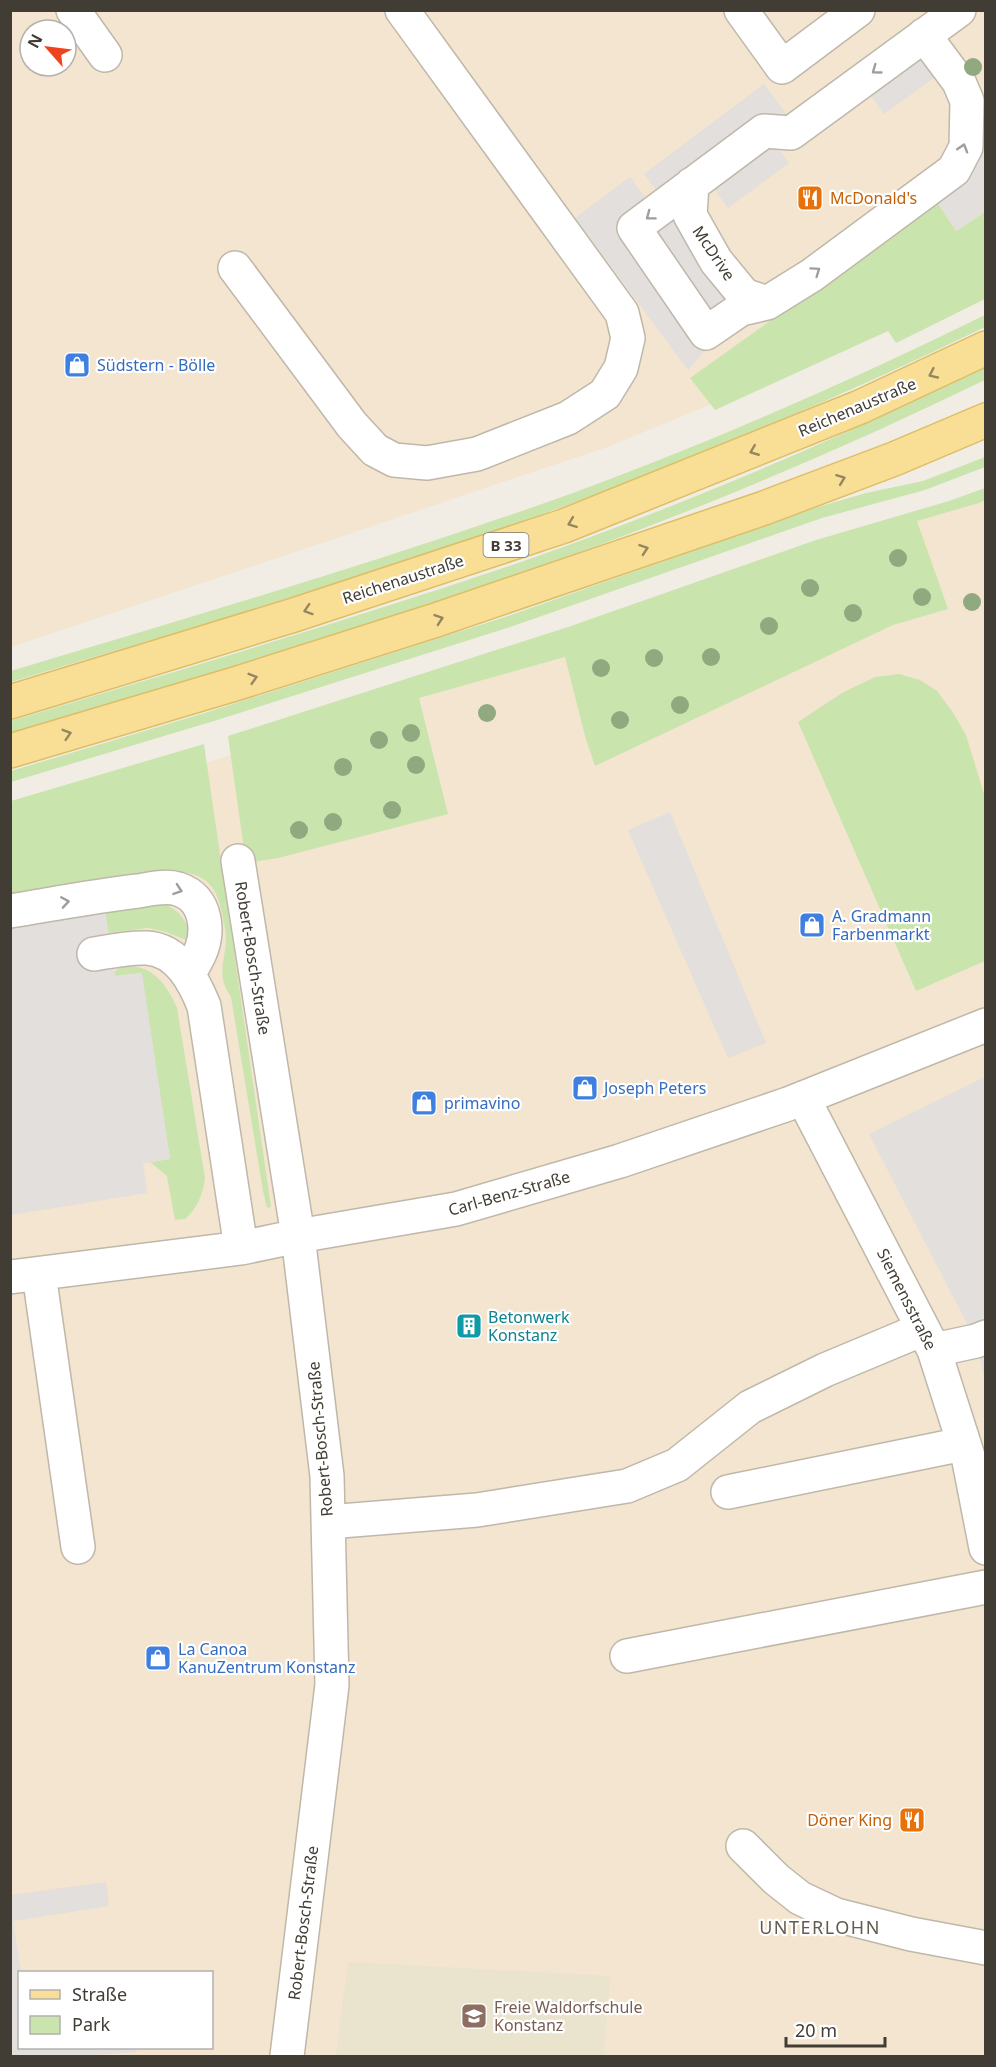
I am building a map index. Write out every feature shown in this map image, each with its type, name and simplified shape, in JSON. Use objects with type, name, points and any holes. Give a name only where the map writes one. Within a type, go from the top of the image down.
[{"type":"main road","name":"Reichenaustraße","points":[[10,702],[294,615],[564,526],[860,407],[986,348]]},
{"type":"main road","points":[[10,751],[238,683],[436,620],[772,505],[894,459],[986,420]]},
{"type":"street","points":[[73,10],[105,55]]},
{"type":"street","points":[[235,268],[352,425],[375,450],[394,460],[427,463],[477,454],[568,418],[605,394],[621,368],[628,338],[622,313],[402,10]]},
{"type":"street","points":[[741,10],[782,67],[858,10]]},
{"type":"street","points":[[924,35],[959,82],[967,101],[966,147],[954,170],[812,275],[767,303],[741,309],[706,333],[633,228],[764,131],[791,133],[924,35],[959,10]]},
{"type":"street","name":"McDrive","points":[[692,184],[690,215],[711,251],[744,295],[767,303]]},
{"type":"street","name":"Robert-Bosch-Straße","points":[[238,861],[298,1236],[327,1476],[332,1685],[287,2056]]},
{"type":"street","points":[[10,911],[168,887],[179,890],[195,898],[202,908],[206,928],[200,956],[188,974]]},
{"type":"street","points":[[94,954],[146,948],[157,950],[177,962],[188,974],[204,1006],[241,1248]]},
{"type":"street","name":"Carl-Benz-Straße","points":[[25,1276],[241,1248],[456,1209],[620,1161],[802,1098],[986,1025]]},
{"type":"street","name":"Siemensstraße","points":[[802,1098],[929,1339],[968,1456],[986,1548]]},
{"type":"street","points":[[25,1276],[78,1547]]},
{"type":"street","points":[[328,1522],[477,1510],[627,1486],[677,1466],[750,1407],[825,1370],[929,1339],[976,1341],[986,1337]]},
{"type":"street","points":[[728,1492],[963,1444]]},
{"type":"street","points":[[627,1656],[986,1587]]},
{"type":"street","points":[[743,1846],[776,1879],[800,1898],[836,1915],[911,1934],[986,1948]]},
{"type":"shaded area","points":[[10,11],[985,11],[985,279],[889,331],[605,448],[11,647]]},
{"type":"shaded area","points":[[924,57],[938,75],[884,114],[871,96]]},
{"type":"shaded area","points":[[764,84],[787,115],[765,131],[789,163],[728,208],[711,185],[671,215],[746,315],[715,339],[688,370],[575,218],[630,177],[650,204],[661,196],[644,174]]},
{"type":"shaded area","points":[[985,101],[985,212],[956,231],[933,195],[974,109]]},
{"type":"shaded area","points":[[985,500],[985,2056],[11,2056],[11,822],[419,698],[565,657],[917,521]]},
{"type":"shaded area","points":[[670,812],[766,1043],[728,1058],[628,830]]},
{"type":"shaded area","points":[[105,909],[115,976],[142,973],[170,1159],[143,1163],[147,1193],[11,1215],[11,924]]},
{"type":"shaded area","points":[[985,1077],[985,1380],[976,1341],[869,1134]]},
{"type":"shaded area","points":[[106,1882],[109,1906],[13,1921],[21,1971],[18,1971],[18,2049],[136,2049],[137,2052],[78,2056],[11,2056],[11,1895]]},
{"type":"shaded area","name":"Freie Waldorfschule Konstanz","points":[[348,1962],[610,1976],[604,2056],[336,2056]]},
{"type":"green space","points":[[937,202],[956,231],[985,212],[985,299],[896,343],[888,331],[715,410],[690,378]]},
{"type":"green space","points":[[985,315],[985,327],[876,378],[767,426],[599,493],[345,581],[11,682],[11,671],[342,570],[539,505],[652,463],[876,367]]},
{"type":"green space","points":[[985,367],[985,380],[912,415],[764,480],[614,540],[385,619],[11,733],[11,721],[396,603],[583,540],[757,471]]},
{"type":"green space","points":[[985,457],[985,467],[925,490],[822,518],[507,628],[214,721],[11,782],[11,771],[211,711],[505,617],[818,507],[866,493],[923,481]]},
{"type":"green space","points":[[985,488],[985,500],[979,503],[917,521],[948,609],[893,625],[595,766],[565,657],[419,698],[448,814],[278,858],[246,863],[228,736],[568,627],[816,540],[949,501]]},
{"type":"green space","points":[[899,674],[920,680],[937,691],[952,711],[966,735],[985,797],[985,961],[916,991],[798,722],[842,693],[875,677]]},
{"type":"green space","points":[[204,744],[271,1207],[267,1208],[231,997],[223,981],[222,967],[226,937],[221,907],[214,890],[203,879],[195,875],[175,872],[11,897],[11,801]]},
{"type":"green space","points":[[160,902],[171,907],[183,918],[189,933],[186,940],[148,928],[108,933],[105,909]]},
{"type":"green space","points":[[127,966],[145,969],[158,978],[169,992],[177,1008],[205,1178],[199,1201],[185,1219],[175,1220],[167,1176],[150,1162],[170,1159],[141,973],[115,976],[114,972]]},
{"type":"place","name":"McDonald's","points":[[810,198]]},
{"type":"place","name":"Südstern - Bölle","points":[[77,365]]},
{"type":"place","name":"A. Gradmann Farbenmarkt","points":[[812,925]]},
{"type":"place","name":"Joseph Peters","points":[[585,1088]]},
{"type":"place","name":"primavino","points":[[424,1103]]},
{"type":"place","name":"Betonwerk Konstanz","points":[[469,1326]]},
{"type":"place","name":"La Canoa KanuZentrum Konstanz","points":[[158,1658]]},
{"type":"place","name":"Döner King","points":[[912,1820]]},
{"type":"place","name":"Freie Waldorfschule Konstanz","points":[[474,2016]]},
{"type":"district","name":"UNTERLOHN","points":[[820,1927]]}]
